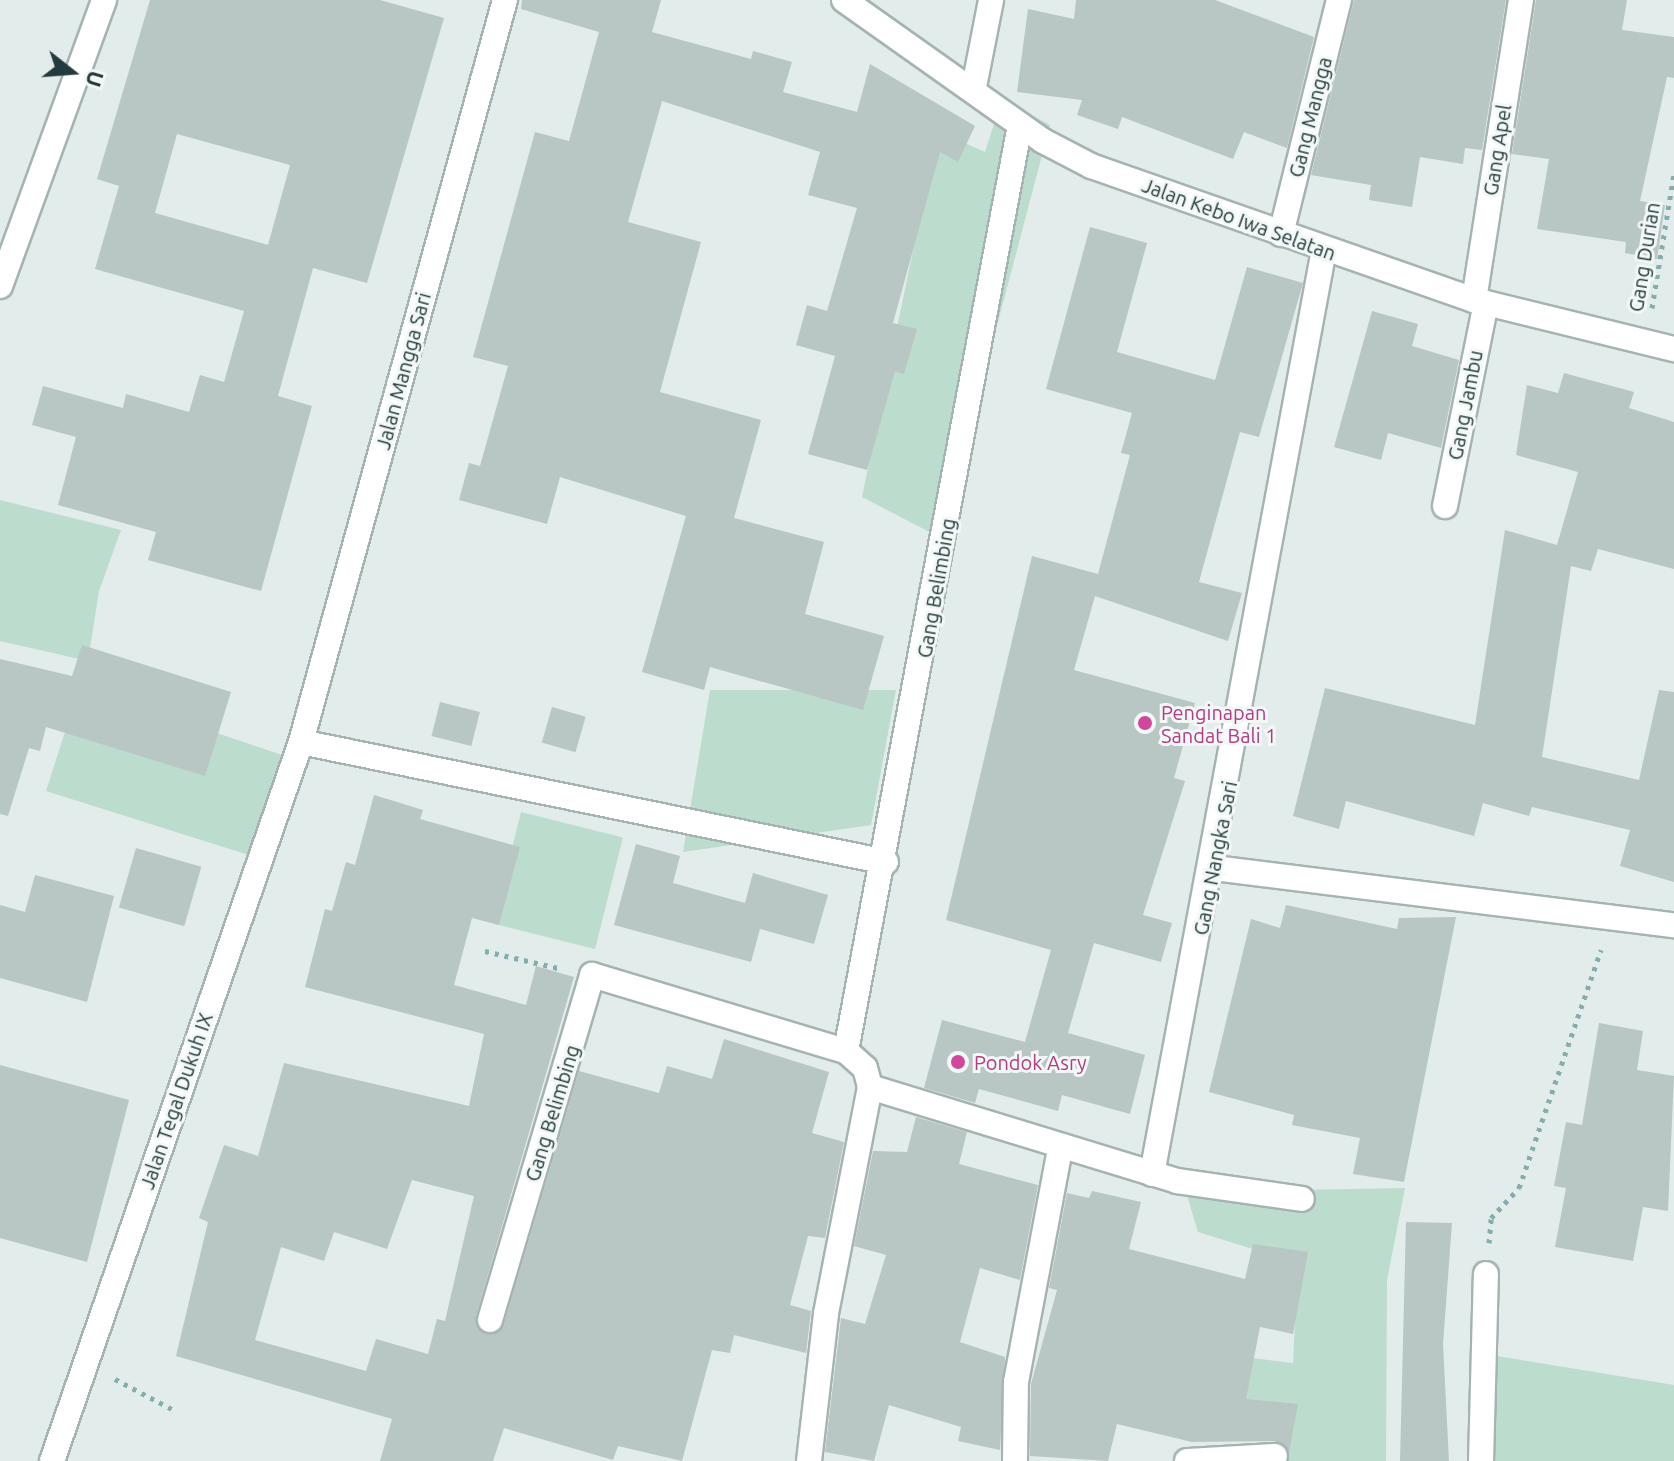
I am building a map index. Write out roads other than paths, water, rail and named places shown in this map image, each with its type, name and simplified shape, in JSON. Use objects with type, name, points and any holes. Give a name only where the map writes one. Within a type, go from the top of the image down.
[{"type":"street","points":[[0,286],[104,0]]},
{"type":"street","name":"Jalan Mangga Sari","points":[[301,742],[505,0]]},
{"type":"street","name":"Jalan Kebo Iwa Selatan","points":[[844,0],[974,87],[1020,125],[1091,166],[1480,302],[1646,345],[1674,349]]},
{"type":"street","points":[[974,87],[991,0]]},
{"type":"street","name":"Gang Mangga","points":[[1281,234],[1339,0]]},
{"type":"street","name":"Gang Apel","points":[[1480,302],[1521,0]]},
{"type":"street","name":"Gang Belimbing","points":[[490,1320],[592,975],[846,1051],[886,862],[1020,125]]},
{"type":"street","name":"Gang Nangka Sari","points":[[1152,1174],[1214,868],[1324,250]]},
{"type":"street","name":"Gang Jambu","points":[[1445,506],[1480,302]]},
{"type":"street","points":[[301,742],[886,862]]},
{"type":"street","name":"Jalan Tegal Dukuh IX","points":[[52,1461],[301,742]]},
{"type":"street","points":[[1214,868],[1613,915],[1674,925]]},
{"type":"street","points":[[809,1461],[826,1314],[870,1087],[865,1068],[846,1051]]},
{"type":"street","points":[[870,1087],[1060,1150],[1152,1174],[1302,1199]]},
{"type":"street","points":[[1015,1461],[1016,1382],[1060,1150]]},
{"type":"street","points":[[1481,1461],[1486,1274]]},
{"type":"street","points":[[1187,1461],[1275,1456]]},
{"type":"place","name":"Penginapan Sandat Bali 1","points":[[1145,723]]},
{"type":"place","name":"Pondok Asry","points":[[958,1062]]}]
